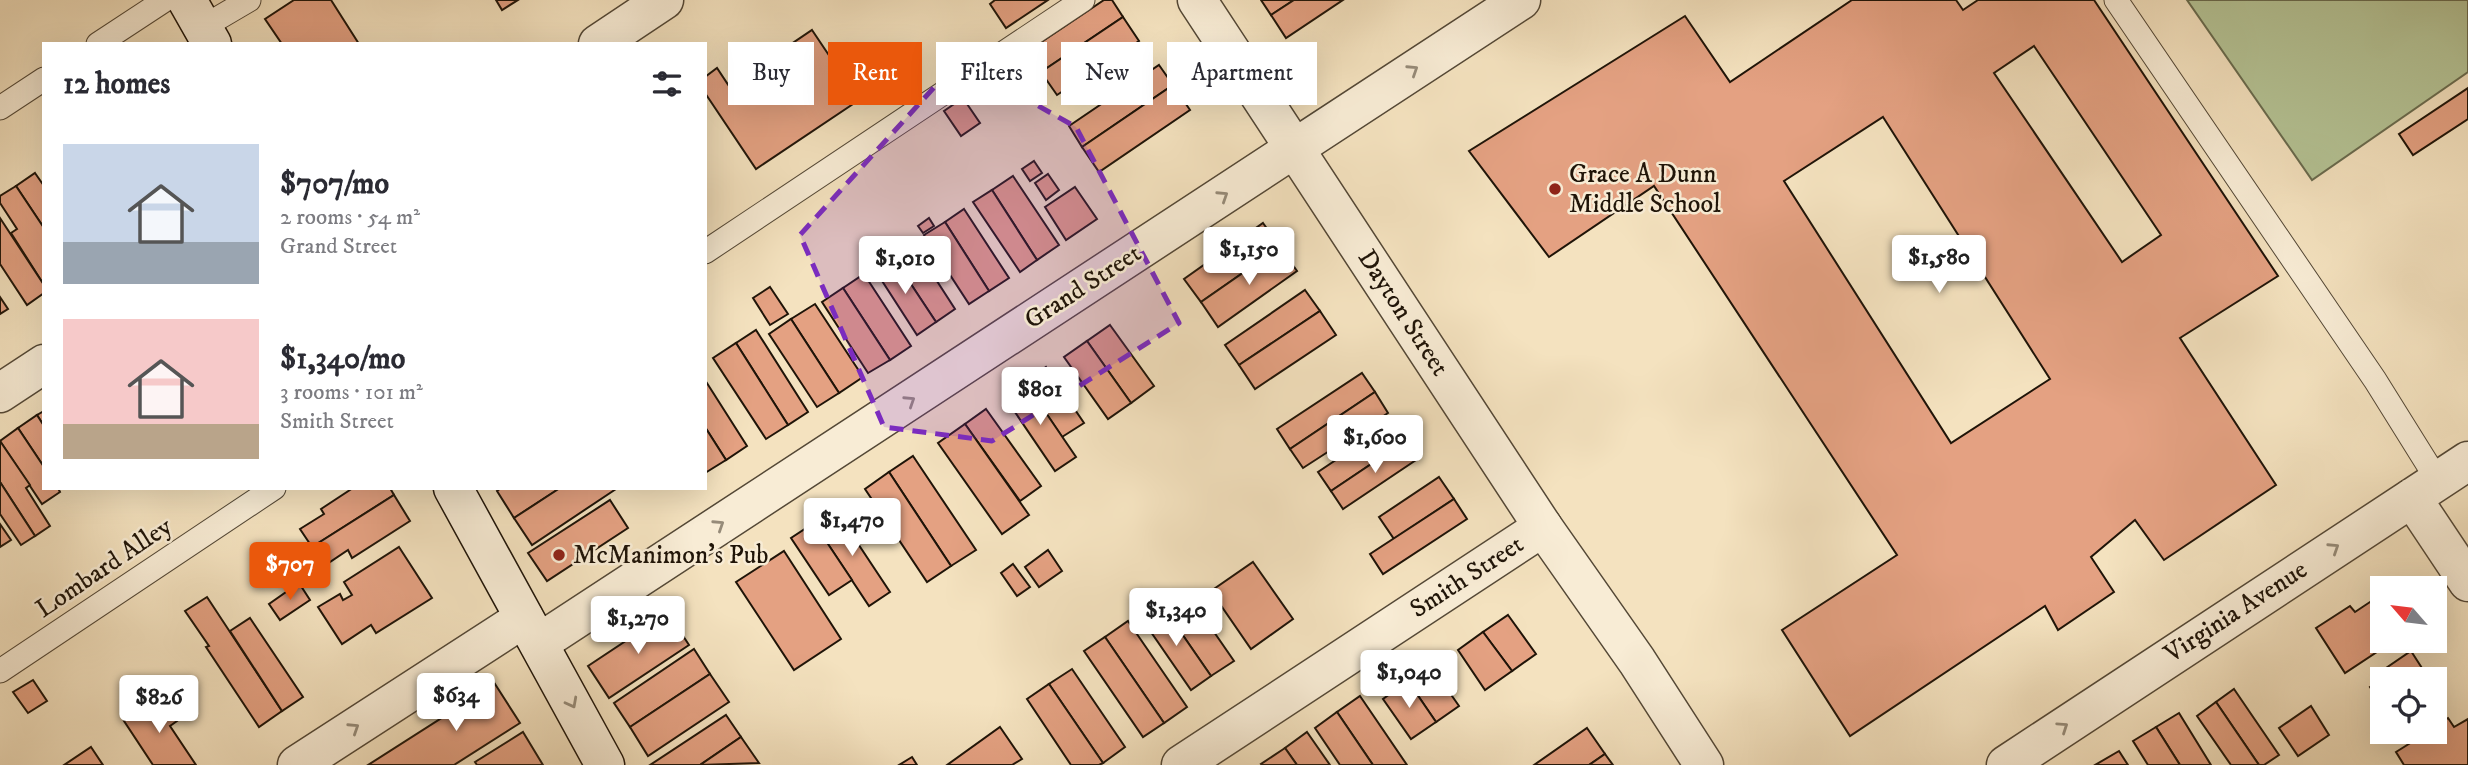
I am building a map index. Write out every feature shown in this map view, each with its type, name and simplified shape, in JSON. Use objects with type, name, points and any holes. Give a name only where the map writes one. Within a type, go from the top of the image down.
[{"type":"street","points":[[601,42],[664,0]]},
{"type":"street","name":"Dayton Street","points":[[1197,0],[1543,527],[1637,661],[1704,765]]},
{"type":"street","name":"Grand Street","points":[[297,765],[531,630],[1294,148],[1521,0]]},
{"type":"street","points":[[0,393],[42,365]]},
{"type":"street","points":[[2439,480],[2468,582]]},
{"type":"street","name":"Virginia Avenue","points":[[2006,765],[2439,480]]},
{"type":"street","points":[[454,490],[605,765]]},
{"type":"street","name":"Smith Street","points":[[1181,765],[1543,527]]},
{"type":"lane","points":[[101,42],[165,0]]},
{"type":"lane","points":[[201,24],[249,0]]},
{"type":"lane","points":[[707,251],[1083,0]]},
{"type":"lane","points":[[2116,0],[2375,380],[2439,480]]},
{"type":"lane","points":[[0,108],[42,80]]},
{"type":"lane","name":"Lombard Alley","points":[[0,671],[271,490]]},
{"type":"highlighted area","points":[[958,61],[1076,127],[1179,323],[992,441],[884,427],[800,235]]},
{"type":"green space","points":[[2187,0],[2468,0],[2468,72],[2312,180]]},
{"type":"building","points":[[294,0],[331,0],[358,42],[281,42],[265,19]]},
{"type":"building","points":[[496,0],[518,0],[502,10]]},
{"type":"building","points":[[995,0],[1048,0],[1006,28],[990,4]]},
{"type":"building","points":[[1104,0],[1112,0],[1123,17],[1086,42],[1061,42],[1061,59],[1047,68],[1047,42],[1041,42]]},
{"type":"building","points":[[1261,0],[1294,0],[1271,15]]},
{"type":"building","points":[[1294,0],[1343,0],[1286,38],[1271,15]]},
{"type":"building","points":[[1852,0],[1956,0],[1963,10],[1978,0],[2094,0],[2278,276],[2180,338],[2276,485],[2164,560],[2135,520],[2091,557],[2114,592],[2058,630],[2045,606],[1850,736],[1782,630],[1897,555],[1654,186],[1549,257],[1469,151],[1685,16],[1730,82]],"holes":[[[2034,46],[2161,235],[2122,262],[1994,73]],[[1883,117],[2050,379],[1951,443],[1784,181]]]},
{"type":"building","points":[[1123,17],[1139,41],[1137,42],[1086,42]]},
{"type":"building","points":[[812,30],[828,54],[828,105],[852,105],[756,169],[707,96],[707,76],[717,68],[728,84],[728,105],[814,105],[814,42],[794,42]]},
{"type":"building","points":[[1061,59],[1061,92],[1057,95],[1047,81],[1047,68]]},
{"type":"building","points":[[1159,65],[1167,76],[1167,89],[1153,99],[1153,69]]},
{"type":"building","points":[[2468,88],[2468,119],[2413,155],[2399,134]]},
{"type":"building","points":[[1167,89],[1167,105],[1187,105],[1190,110],[1099,172],[1082,147],[1144,105],[1153,105],[1153,99]]},
{"type":"building","points":[[953,105],[968,105],[980,123],[961,136],[944,111]]},
{"type":"building","points":[[1100,105],[1144,105],[1082,147],[1069,126]]},
{"type":"building","points":[[1034,161],[1042,173],[1030,181],[1022,169]]},
{"type":"building","points":[[35,173],[42,183],[42,225],[16,186]]},
{"type":"building","points":[[1048,174],[1059,190],[1046,200],[1035,183]]},
{"type":"building","points":[[1013,176],[1059,245],[1037,260],[992,190]]},
{"type":"building","points":[[16,186],[42,225],[42,282],[11,233],[17,229],[0,203],[0,196]]},
{"type":"building","points":[[1075,187],[1097,219],[1066,240],[1045,207]]},
{"type":"building","points":[[992,190],[1037,260],[1020,272],[973,202]]},
{"type":"building","points":[[964,209],[1009,278],[989,291],[945,222]]},
{"type":"building","points":[[0,218],[42,282],[42,294],[27,305],[0,264]]},
{"type":"building","points":[[929,218],[934,226],[923,233],[918,226]]},
{"type":"building","points":[[945,222],[989,291],[969,304],[924,235]]},
{"type":"building","points":[[1263,223],[1280,247],[1201,302],[1184,279]]},
{"type":"building","points":[[913,244],[955,309],[936,322],[893,257]]},
{"type":"building","points":[[1280,247],[1297,271],[1218,327],[1201,302]]},
{"type":"building","points":[[893,257],[936,322],[917,335],[875,270]]},
{"type":"building","points":[[864,274],[911,346],[890,360],[843,288]]},
{"type":"building","points":[[770,287],[788,314],[770,325],[753,298]]},
{"type":"building","points":[[843,288],[890,360],[868,373],[822,302]]},
{"type":"building","points":[[1305,290],[1320,311],[1239,365],[1225,345]]},
{"type":"building","points":[[0,297],[8,309],[0,314]]},
{"type":"building","points":[[815,304],[863,377],[839,393],[791,319]]},
{"type":"building","points":[[1320,311],[1336,335],[1255,389],[1239,365]]},
{"type":"building","points":[[791,319],[839,393],[817,407],[769,334]]},
{"type":"building","points":[[1110,325],[1154,386],[1131,403],[1087,341]]},
{"type":"building","points":[[756,330],[808,412],[788,425],[736,343]]},
{"type":"building","points":[[1087,341],[1131,403],[1108,419],[1064,357]]},
{"type":"building","points":[[736,343],[788,425],[766,439],[713,358]]},
{"type":"building","points":[[1046,367],[1084,423],[1062,437],[1025,382]]},
{"type":"building","points":[[1362,373],[1375,392],[1290,449],[1277,429]]},
{"type":"building","points":[[1025,382],[1076,457],[1055,471],[1004,396]]},
{"type":"building","points":[[707,383],[747,446],[726,460],[707,430]]},
{"type":"building","points":[[1375,392],[1388,413],[1303,468],[1290,449]]},
{"type":"building","points":[[986,409],[1041,486],[1020,501],[965,424]]},
{"type":"building","points":[[37,415],[42,423],[42,464],[18,428]]},
{"type":"building","points":[[1394,421],[1407,440],[1331,491],[1318,472]]},
{"type":"building","points":[[965,424],[1029,515],[1002,534],[938,443]]},
{"type":"building","points":[[18,428],[42,464],[42,490],[60,492],[42,504],[0,441]]},
{"type":"building","points":[[707,430],[726,460],[707,472]]},
{"type":"building","points":[[1407,440],[1419,458],[1343,509],[1331,491]]},
{"type":"building","points":[[0,441],[30,485],[26,488],[50,526],[35,536],[0,482]]},
{"type":"building","points":[[913,456],[976,550],[951,566],[889,472]]},
{"type":"building","points":[[889,472],[951,566],[927,582],[865,489]]},
{"type":"building","points":[[1439,477],[1454,499],[1394,539],[1379,517]]},
{"type":"building","points":[[0,482],[35,536],[21,545],[0,514]]},
{"type":"building","points":[[350,490],[391,490],[394,495],[312,547],[300,529],[324,514],[321,509]]},
{"type":"building","points":[[498,490],[557,490],[514,518]]},
{"type":"building","points":[[557,490],[614,490],[532,545],[514,518]]},
{"type":"building","points":[[394,495],[410,521],[352,558],[348,550],[324,566],[312,547]]},
{"type":"building","points":[[1454,499],[1467,519],[1383,574],[1370,554]]},
{"type":"building","points":[[610,500],[628,528],[547,581],[528,553]]},
{"type":"building","points":[[835,509],[890,592],[869,606],[814,523]]},
{"type":"building","points":[[814,523],[852,580],[829,595],[791,538]]},
{"type":"building","points":[[0,524],[11,540],[0,547]]},
{"type":"building","points":[[399,547],[432,598],[376,633],[371,625],[342,644],[318,607],[340,594],[343,600],[352,595],[344,582]]},
{"type":"building","points":[[1048,550],[1062,571],[1039,587],[1025,567]]},
{"type":"building","points":[[784,551],[841,639],[794,670],[736,582]]},
{"type":"building","points":[[1253,562],[1293,619],[1251,649],[1211,591]]},
{"type":"building","points":[[1013,564],[1030,587],[1017,596],[1001,573]]},
{"type":"building","points":[[299,583],[310,600],[280,620],[269,604]]},
{"type":"building","points":[[1185,590],[1234,661],[1211,676],[1162,605]]},
{"type":"building","points":[[207,597],[282,711],[259,727],[185,611]]},
{"type":"building","points":[[2370,602],[2370,653],[2375,653],[2345,673],[2316,628],[2350,606],[2355,612]]},
{"type":"building","points":[[1162,605],[1211,676],[1191,690],[1142,619]]},
{"type":"building","points":[[668,613],[689,645],[609,698],[588,666]]},
{"type":"building","points":[[1508,615],[1536,654],[1512,671],[1483,632]]},
{"type":"building","points":[[250,618],[303,697],[282,711],[230,631]]},
{"type":"building","points":[[1128,621],[1187,707],[1164,723],[1105,637]]},
{"type":"building","points":[[1483,632],[1512,671],[1485,690],[1458,650]]},
{"type":"building","points":[[1105,637],[1164,723],[1143,737],[1084,651]]},
{"type":"building","points":[[694,649],[710,674],[630,727],[614,703]]},
{"type":"building","points":[[2412,653],[2421,667],[2387,667]]},
{"type":"building","points":[[1431,666],[1459,706],[1436,722],[1408,681]]},
{"type":"building","points":[[1072,669],[1125,747],[1103,763],[1049,684]]},
{"type":"building","points":[[710,674],[729,702],[648,756],[630,727]]},
{"type":"building","points":[[33,680],[47,701],[28,713],[13,692]]},
{"type":"building","points":[[1408,681],[1436,722],[1411,739],[1383,699]]},
{"type":"building","points":[[495,684],[520,723],[454,765],[368,765]]},
{"type":"building","points":[[1049,684],[1103,763],[1071,765],[1027,699]]},
{"type":"building","points":[[2234,689],[2279,755],[2264,765],[2259,765],[2216,702]]},
{"type":"building","points":[[1360,696],[1407,765],[1373,765],[1337,712]]},
{"type":"building","points":[[161,697],[177,721],[170,726],[196,765],[153,765],[124,721]]},
{"type":"building","points":[[2216,702],[2259,765],[2231,765],[2197,716]]},
{"type":"building","points":[[2311,706],[2329,735],[2298,756],[2279,728]]},
{"type":"building","points":[[1337,712],[1373,765],[1340,765],[1315,728]]},
{"type":"building","points":[[2179,713],[2211,765],[2180,765],[2156,727]]},
{"type":"building","points":[[726,715],[741,737],[700,765],[650,765]]},
{"type":"building","points":[[2447,719],[2454,727],[2468,719],[2468,765],[2404,765],[2396,752],[2409,744],[2447,744]]},
{"type":"building","points":[[1000,727],[1022,759],[1012,765],[947,765]]},
{"type":"building","points":[[2156,727],[2180,765],[2148,765],[2133,741]]},
{"type":"building","points":[[1587,728],[1605,754],[1589,765],[1534,765]]},
{"type":"building","points":[[523,732],[543,765],[477,765],[475,762]]},
{"type":"building","points":[[1307,732],[1330,765],[1297,765],[1285,748]]},
{"type":"building","points":[[741,737],[759,763],[700,765]]},
{"type":"building","points":[[91,747],[103,765],[64,765]]},
{"type":"building","points":[[1285,748],[1297,765],[1261,764]]},
{"type":"building","points":[[2119,751],[2128,765],[2095,765]]},
{"type":"building","points":[[1605,754],[1613,765],[1589,765]]},
{"type":"building","points":[[912,757],[917,765],[899,765]]},
{"type":"place","name":"Grace A Dunn Middle School","points":[[1555,189]]},
{"type":"place","name":"McManimon's Pub","points":[[559,555]]}]
